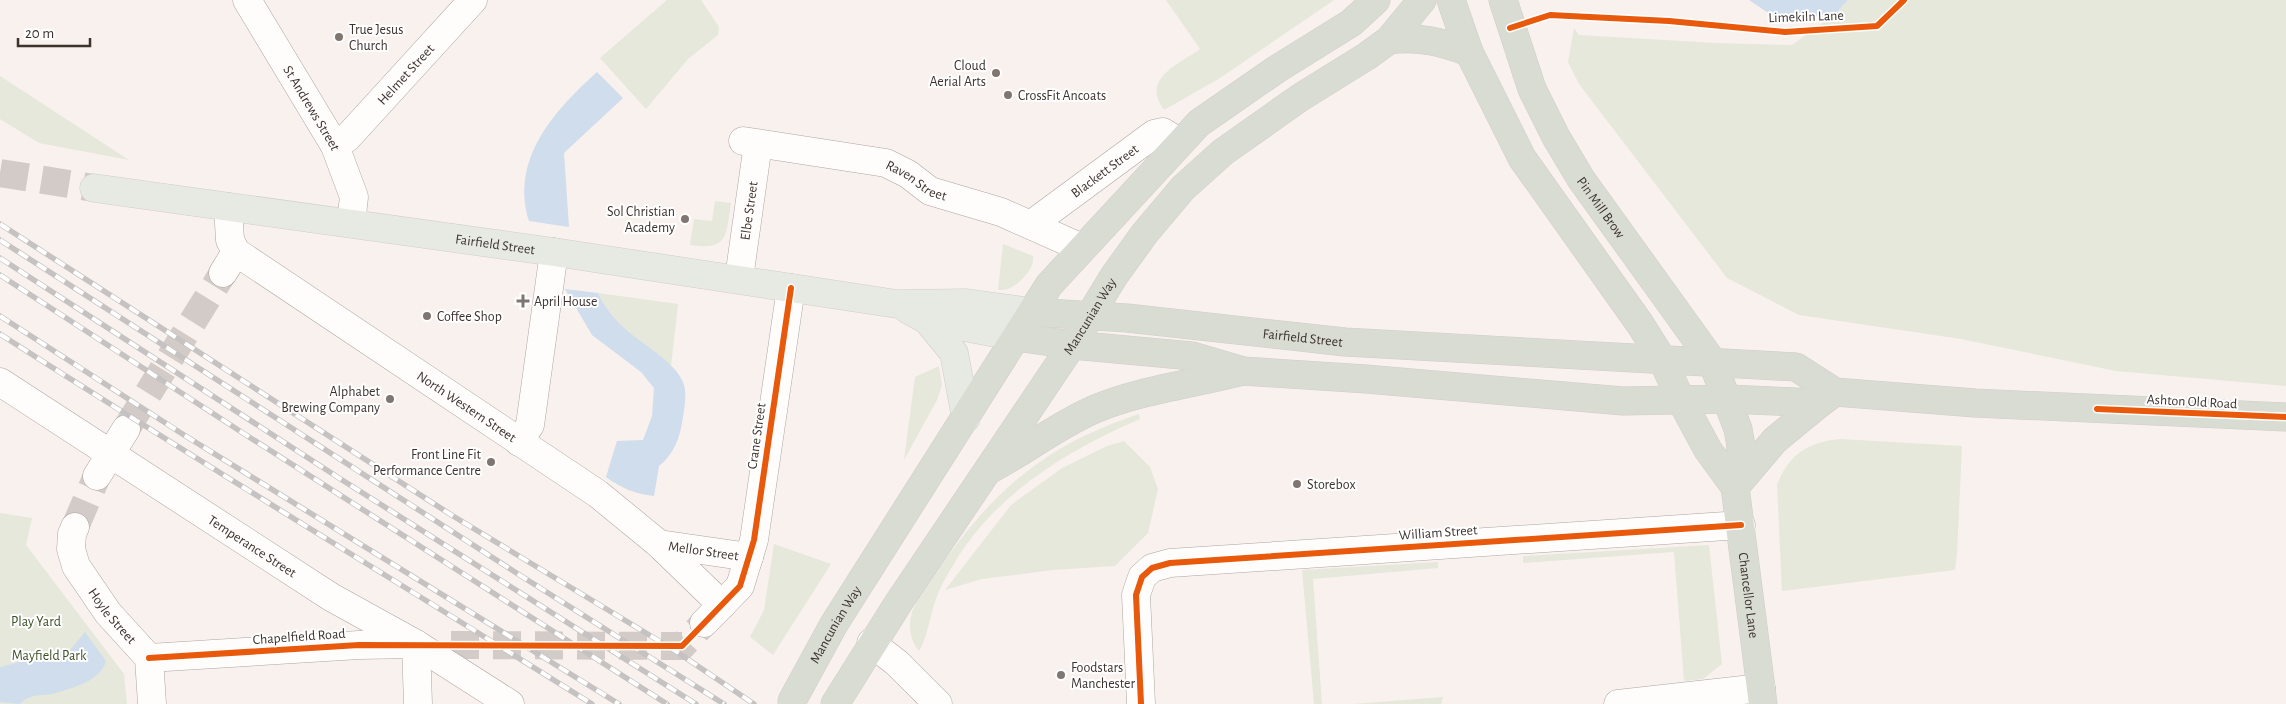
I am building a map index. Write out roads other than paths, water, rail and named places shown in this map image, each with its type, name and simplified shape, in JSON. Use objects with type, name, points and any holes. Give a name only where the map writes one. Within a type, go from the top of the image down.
[{"type":"highway","name":"Mancunian Way","points":[[792,701],[834,624],[1049,285],[1198,123],[1277,69],[1351,23],[1376,0]]},
{"type":"highway","name":"Mancunian Way","points":[[835,704],[872,643],[1072,345],[1119,269],[1184,188],[1222,152],[1301,97],[1389,40],[1422,0]]},
{"type":"highway","points":[[1451,0],[1469,52],[1522,158],[1637,319],[1662,359]]},
{"type":"highway","name":"Pin Mill Brow","points":[[1503,0],[1532,89],[1556,137],[1581,179],[1712,362],[1727,399]]},
{"type":"highway","points":[[1389,40],[1425,38],[1441,41],[1469,52]]},
{"type":"highway","name":"Fairfield Street","points":[[1032,312],[1345,342],[1712,362]]},
{"type":"highway","name":"Fairfield Street","points":[[1017,337],[1072,345],[1192,356],[1243,371],[1623,401],[1727,399]]},
{"type":"highway","name":"Chancellor Lane","points":[[1662,359],[1681,400],[1708,450],[1735,487]]},
{"type":"highway","name":"Ashton Old Road","points":[[1712,362],[1796,367],[1828,397]]},
{"type":"highway","name":"Fairfield Street","points":[[985,472],[1094,410],[1166,386],[1204,381],[1243,371]]},
{"type":"highway","points":[[1735,487],[1775,440],[1828,397]]},
{"type":"highway","name":"Ashton Old Road","points":[[1727,399],[1828,397],[2286,417]]},
{"type":"highway","name":"Chancellor Lane","points":[[1727,399],[1738,428],[1741,446],[1735,487],[1762,696]]},
{"type":"main road","name":"Fairfield Street","points":[[94,188],[739,278],[897,304],[966,303],[1032,312]]},
{"type":"main road","name":"Fairfield Street","points":[[897,304],[927,320],[1017,337]]},
{"type":"main road","points":[[927,320],[954,353],[966,418]]},
{"type":"street","name":"St Andrews Street","points":[[247,0],[335,146],[354,197],[351,223]]},
{"type":"street","name":"Helmet Street","points":[[335,146],[347,138],[473,0]]},
{"type":"street","name":"Blackett Street","points":[[1032,224],[1154,134],[1163,132],[1179,142]]},
{"type":"street","name":"Raven Street","points":[[750,142],[886,163],[908,174],[930,191],[1001,212],[1032,224],[1082,248]]},
{"type":"street","name":"Elbe Street","points":[[739,278],[750,142]]},
{"type":"street","name":"North Western Street","points":[[228,207],[230,263],[519,442],[598,494],[659,544],[713,614],[740,586]]},
{"type":"street","points":[[519,442],[530,425],[554,252]]},
{"type":"street","name":"Crane Street","points":[[740,586],[754,540],[791,288]]},
{"type":"street","name":"Temperance Street","points":[[0,382],[103,465],[416,644],[510,704]]},
{"type":"street","points":[[103,465],[126,429]]},
{"type":"street","name":"William Street","points":[[1141,704],[1136,595],[1142,577],[1152,568],[1170,563],[1741,525]]},
{"type":"street","name":"Hoyle Street","points":[[75,526],[72,534],[71,549],[76,566],[108,613],[149,658]]},
{"type":"street","name":"Mellor Street","points":[[659,544],[749,558]]},
{"type":"street","points":[[872,643],[898,663],[938,704]]},
{"type":"street","points":[[416,644],[418,704]]},
{"type":"street","name":"Chapelfield Road","points":[[149,658],[359,645],[451,645]]},
{"type":"street","points":[[149,658],[152,704]]},
{"type":"street","points":[[1618,704],[1762,696]]},
{"type":"water","points":[[1749,0],[1848,0],[1836,13],[1792,20],[1774,17]]},
{"type":"water","points":[[597,72],[623,98],[564,153],[569,227],[529,221],[525,198],[526,177],[531,157],[540,138],[552,120]]},
{"type":"water","points":[[565,289],[598,293],[616,319],[629,332],[668,363],[681,377],[685,394],[682,423],[675,447],[659,466],[654,496],[629,490],[606,477],[617,441],[643,440],[652,416],[654,388],[641,372],[592,335]]},
{"type":"water","points":[[85,632],[106,661],[99,674],[78,686],[56,693],[33,696],[20,704],[0,702],[0,667],[71,649]]},
{"type":"tunnel","points":[[0,173],[94,188]]},
{"type":"tunnel","points":[[126,429],[223,273]]},
{"type":"tunnel","points":[[75,527],[97,476]]},
{"type":"tunnel","points":[[451,645],[682,646],[704,623]]},
{"type":"railway","points":[[0,224],[453,516],[674,650],[754,704]]},
{"type":"railway","points":[[0,240],[518,574],[724,704]]},
{"type":"railway","points":[[0,258],[339,478],[696,704]]},
{"type":"railway","points":[[0,275],[667,704]]},
{"type":"railway","points":[[0,316],[184,435],[619,704]]},
{"type":"railway","points":[[0,334],[147,428],[592,704]]},
{"type":"place","name":"True Jesus Church","points":[[339,37]]},
{"type":"place","name":"Cloud Aerial Arts","points":[[996,73]]},
{"type":"place","name":"CrossFit Ancoats","points":[[1008,95]]},
{"type":"place","name":"Sol Christian Academy","points":[[685,219]]},
{"type":"place","name":"April House","points":[[523,301]]},
{"type":"place","name":"Coffee Shop","points":[[427,316]]},
{"type":"place","name":"Alphabet Brewing Company","points":[[390,399]]},
{"type":"place","name":"Front Line Fit Performance Centre","points":[[491,462]]},
{"type":"place","name":"Storebox","points":[[1297,484]]},
{"type":"place","name":"Foodstars Manchester","points":[[1061,675]]},
{"type":"park label","name":"Play Yard","points":[[36,621]]},
{"type":"park label","name":"Mayfield Park","points":[[49,655]]}]
